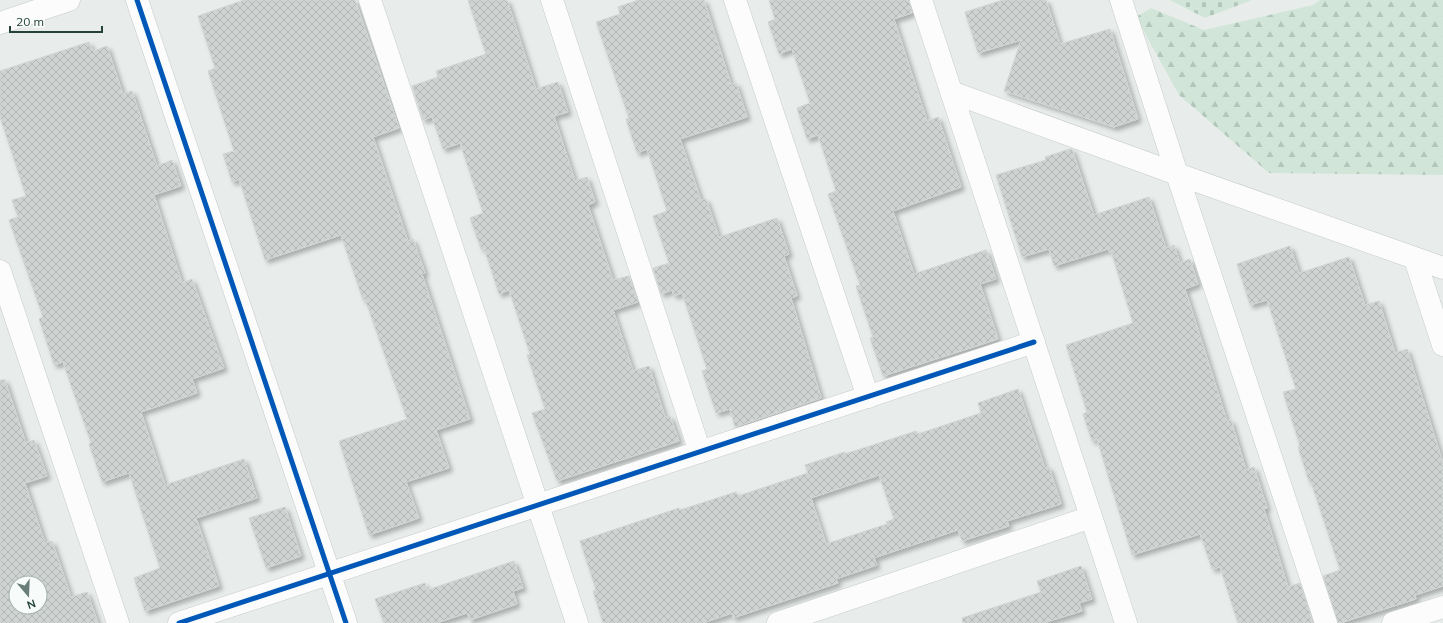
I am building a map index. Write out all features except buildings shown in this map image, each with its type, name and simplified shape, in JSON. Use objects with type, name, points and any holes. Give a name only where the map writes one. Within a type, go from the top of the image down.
[{"type":"street","points":[[0,23],[69,0]]},
{"type":"street","points":[[137,0],[346,623]]},
{"type":"street","points":[[370,0],[578,623]]},
{"type":"street","points":[[552,0],[700,452]]},
{"type":"street","points":[[735,0],[868,396]]},
{"type":"street","points":[[921,0],[1126,623]]},
{"type":"street","points":[[1120,0],[1326,623]]},
{"type":"street","points":[[951,92],[1443,268]]},
{"type":"street","points":[[1415,259],[1443,345]]},
{"type":"street","points":[[0,271],[118,623]]},
{"type":"street","points":[[178,623],[1034,342]]},
{"type":"street","points":[[778,623],[1091,517]]},
{"type":"street","points":[[1393,623],[1443,607]]},
{"type":"green space","points":[[1170,0],[1252,0],[1205,18]]},
{"type":"green space","points":[[1320,0],[1443,0],[1443,175],[1269,173],[1179,95],[1136,17],[1151,8],[1204,30],[1313,5]]},
{"type":"cycle path","points":[[137,0],[346,623]]},
{"type":"cycle path","points":[[179,623],[1034,342]]}]
